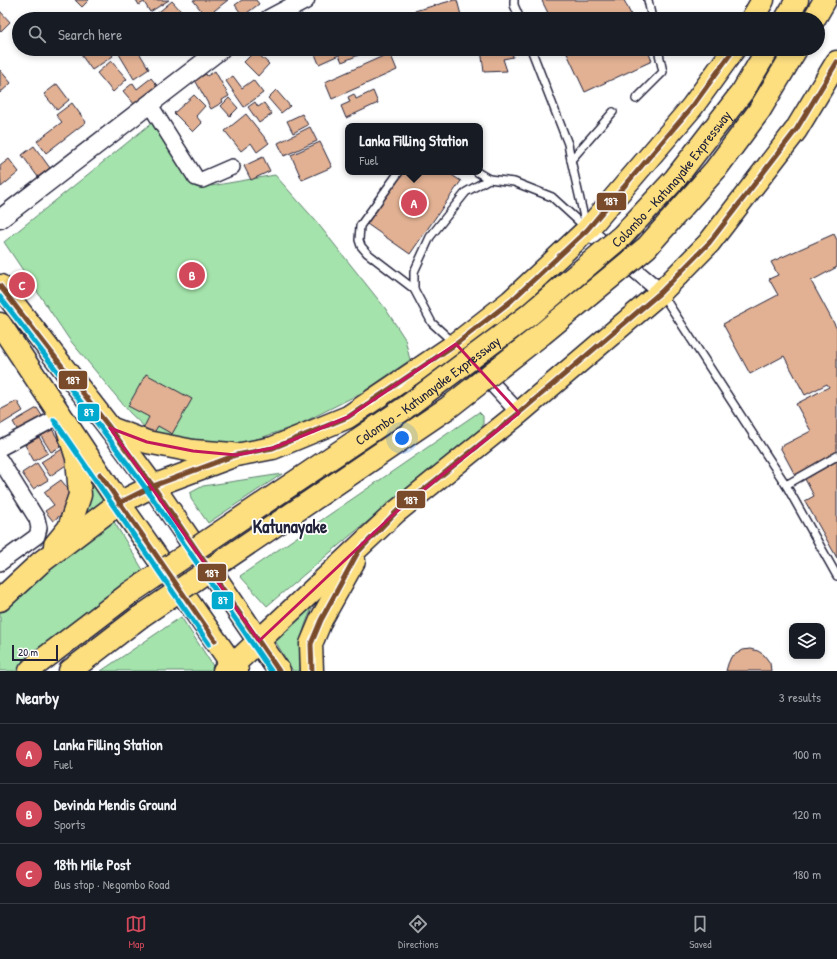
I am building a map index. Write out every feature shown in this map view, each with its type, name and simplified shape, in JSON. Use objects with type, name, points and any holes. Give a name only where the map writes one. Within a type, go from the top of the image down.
[{"type":"main road","points":[[756,12],[763,0]]},
{"type":"main road","points":[[790,12],[797,0]]},
{"type":"main road","points":[[818,12],[825,0]]},
{"type":"main road","points":[[0,600],[40,563],[119,503],[153,486],[236,455],[273,448],[348,417],[456,344],[511,301],[587,230],[692,107],[729,56]]},
{"type":"main road","name":"Colombo - Katunayake Expressway","points":[[30,671],[37,664],[130,593],[405,408],[529,315],[622,236],[680,172],[743,91],[764,56]]},
{"type":"main road","name":"Colombo - Katunayake Expressway","points":[[70,671],[140,616],[449,407],[542,334],[647,247],[715,170],[759,111],[792,56]]},
{"type":"main road","points":[[0,324],[231,669],[396,512],[519,413],[661,292],[709,243],[796,130],[837,62]]},
{"type":"main road","points":[[0,286],[153,486],[279,671]]},
{"type":"main road","points":[[40,563],[69,528],[80,495],[77,458],[64,421]]},
{"type":"main road","points":[[110,428],[148,442],[193,450],[236,455]]},
{"type":"main road","points":[[312,671],[311,644],[321,620],[358,552],[396,512]]},
{"type":"street","points":[[282,12],[305,0]]},
{"type":"street","points":[[0,219],[212,56]]},
{"type":"street","points":[[150,104],[196,178],[202,180],[232,167]]},
{"type":"street","points":[[587,230],[661,292]]},
{"type":"street","points":[[456,344],[519,413]]},
{"type":"street","points":[[0,448],[64,421]]},
{"type":"street","points":[[0,460],[37,518],[39,528],[37,536],[0,563]]},
{"type":"lane","points":[[514,0],[514,5],[517,12]]},
{"type":"lane","points":[[648,0],[651,12]]},
{"type":"lane","points":[[534,56],[568,144],[587,230]]},
{"type":"lane","points":[[636,99],[663,72],[660,56]]},
{"type":"lane","points":[[571,160],[613,112]]},
{"type":"lane","points":[[398,175],[360,226],[359,240],[361,246],[367,253],[414,290],[432,324],[456,344]]},
{"type":"lane","points":[[482,175],[489,180],[514,182],[552,197],[587,230]]},
{"type":"lane","points":[[414,290],[414,272],[430,237],[466,192],[489,180]]},
{"type":"lane","points":[[661,292],[786,485],[837,576]]},
{"type":"lane","points":[[786,485],[837,456]]},
{"type":"highlighted area","points":[[456,344],[519,413],[396,512],[259,641],[110,428],[147,442],[193,451],[236,455],[273,448],[348,417]]},
{"type":"green space","points":[[164,113],[211,186],[275,175],[315,220],[385,308],[405,339],[410,360],[363,392],[298,425],[240,445],[155,437],[130,413],[69,339],[4,242]]},
{"type":"green space","points":[[479,412],[483,416],[483,428],[351,535],[267,606],[240,576]]},
{"type":"green space","points":[[87,471],[106,505],[80,529]]},
{"type":"green space","points":[[282,474],[208,523],[191,499],[190,493],[203,486]]},
{"type":"green space","points":[[113,520],[143,570],[22,671],[0,671],[0,608]]},
{"type":"green space","points":[[317,599],[308,616],[302,634],[299,661],[300,671],[293,671],[274,639]]},
{"type":"green space","points":[[181,617],[210,661],[214,671],[101,671]]},
{"type":"building","points":[[75,0],[89,0],[82,7]]},
{"type":"building","points":[[136,0],[169,0],[150,12],[144,2],[139,5]]},
{"type":"building","points":[[193,0],[228,0],[212,12],[202,12]]},
{"type":"building","points":[[242,0],[256,0],[259,4],[248,12],[240,12],[235,5]]},
{"type":"building","points":[[457,0],[460,12],[411,12]]},
{"type":"building","points":[[624,0],[630,12],[548,12],[542,1]]},
{"type":"building","points":[[172,1],[182,12],[159,12]]},
{"type":"building","points":[[0,11],[10,22],[0,32]]},
{"type":"building","points":[[82,56],[113,56],[92,70]]},
{"type":"building","points":[[120,56],[141,56],[149,69],[134,79]]},
{"type":"building","points":[[250,56],[260,56],[269,64],[258,76],[244,62]]},
{"type":"building","points":[[316,56],[337,56],[319,64]]},
{"type":"building","points":[[339,56],[356,56],[342,62]]},
{"type":"building","points":[[383,56],[391,56],[397,70],[332,99],[325,82]]},
{"type":"building","points":[[482,56],[513,56],[503,59],[507,71],[484,72]]},
{"type":"building","points":[[568,56],[650,56],[652,61],[585,92]]},
{"type":"building","points":[[111,61],[127,79],[113,92],[97,73]]},
{"type":"building","points":[[0,70],[11,83],[0,93]]},
{"type":"building","points":[[215,71],[229,96],[222,100],[223,102],[211,109],[195,80],[206,74],[207,76]]},
{"type":"building","points":[[233,76],[242,88],[253,80],[263,93],[244,107],[226,81]]},
{"type":"building","points":[[151,78],[160,89],[140,111],[123,91],[133,83],[137,89]]},
{"type":"building","points":[[57,84],[69,100],[57,110],[44,94]]},
{"type":"building","points":[[276,90],[290,106],[281,113],[268,98]]},
{"type":"building","points":[[373,91],[378,103],[346,118],[341,106],[350,102],[348,97],[354,94],[356,99]]},
{"type":"building","points":[[194,95],[205,106],[196,116],[202,123],[193,132],[174,113]]},
{"type":"building","points":[[229,98],[238,108],[230,116],[221,106]]},
{"type":"building","points":[[255,102],[258,107],[264,103],[272,114],[259,123],[248,107]]},
{"type":"building","points":[[72,103],[86,122],[46,153],[37,141],[62,122],[56,115]]},
{"type":"building","points":[[246,114],[269,143],[257,152],[251,143],[241,151],[225,131]]},
{"type":"building","points":[[302,114],[308,125],[293,133],[287,121]]},
{"type":"building","points":[[310,127],[317,141],[284,156],[278,143]]},
{"type":"building","points":[[320,142],[332,167],[302,180],[291,155]]},
{"type":"building","points":[[34,146],[50,168],[38,177],[22,155]]},
{"type":"building","points":[[263,157],[270,171],[251,180],[244,166]]},
{"type":"building","points":[[9,159],[19,172],[1,187],[0,166]]},
{"type":"building","points":[[402,175],[452,175],[461,181],[410,254],[367,224]]},
{"type":"building","points":[[834,234],[837,240],[837,267],[811,281],[837,329],[837,453],[795,475],[780,447],[811,431],[796,404],[829,387],[827,384],[805,395],[784,356],[750,374],[723,324],[778,295],[769,279],[778,275],[771,262]]},
{"type":"building","points":[[23,275],[33,288],[29,292],[18,278]]},
{"type":"building","points":[[146,374],[192,399],[172,434],[158,426],[153,434],[143,429],[149,417],[128,406]]},
{"type":"building","points":[[17,401],[23,411],[0,425],[0,410]]},
{"type":"building","points":[[37,408],[46,422],[21,436],[13,422]]},
{"type":"building","points":[[52,429],[62,446],[51,452],[41,436]]},
{"type":"building","points":[[39,437],[48,453],[34,461],[25,445]]},
{"type":"building","points":[[64,448],[72,461],[50,476],[41,462]]},
{"type":"building","points":[[837,461],[837,558],[805,501],[814,496],[805,479]]},
{"type":"building","points":[[37,463],[48,480],[33,489],[22,473]]},
{"type":"building","points":[[61,480],[76,499],[73,505],[53,521],[45,511],[54,505],[44,492]]},
{"type":"building","points":[[750,649],[758,651],[764,655],[770,663],[771,671],[726,671],[731,657],[743,650]]},
{"type":"transit line","name":"187","points":[[119,503],[153,486],[236,455],[273,448],[348,417],[456,344],[511,301],[587,230],[692,107],[729,56]]},
{"type":"transit line","name":"187","points":[[312,671],[311,644],[321,620],[358,552],[396,512],[519,413],[661,292],[709,243],[796,130],[837,62]]},
{"type":"transit line","name":"187","points":[[0,286],[153,486],[279,671]]},
{"type":"transit line","name":"87","points":[[0,297],[147,490],[271,671]]},
{"type":"transit line","name":"87","points":[[54,420],[209,644]]},
{"type":"transit line","name":"187","points":[[100,474],[215,640]]},
{"type":"place","name":"Lanka Filling Station","points":[[414,203]]},
{"type":"place","name":"Devinda Mendis Ground","points":[[192,275]]},
{"type":"place","name":"18th Mile Post","points":[[22,285]]},
{"type":"district","name":"Katunayake","points":[[290,526]]}]
